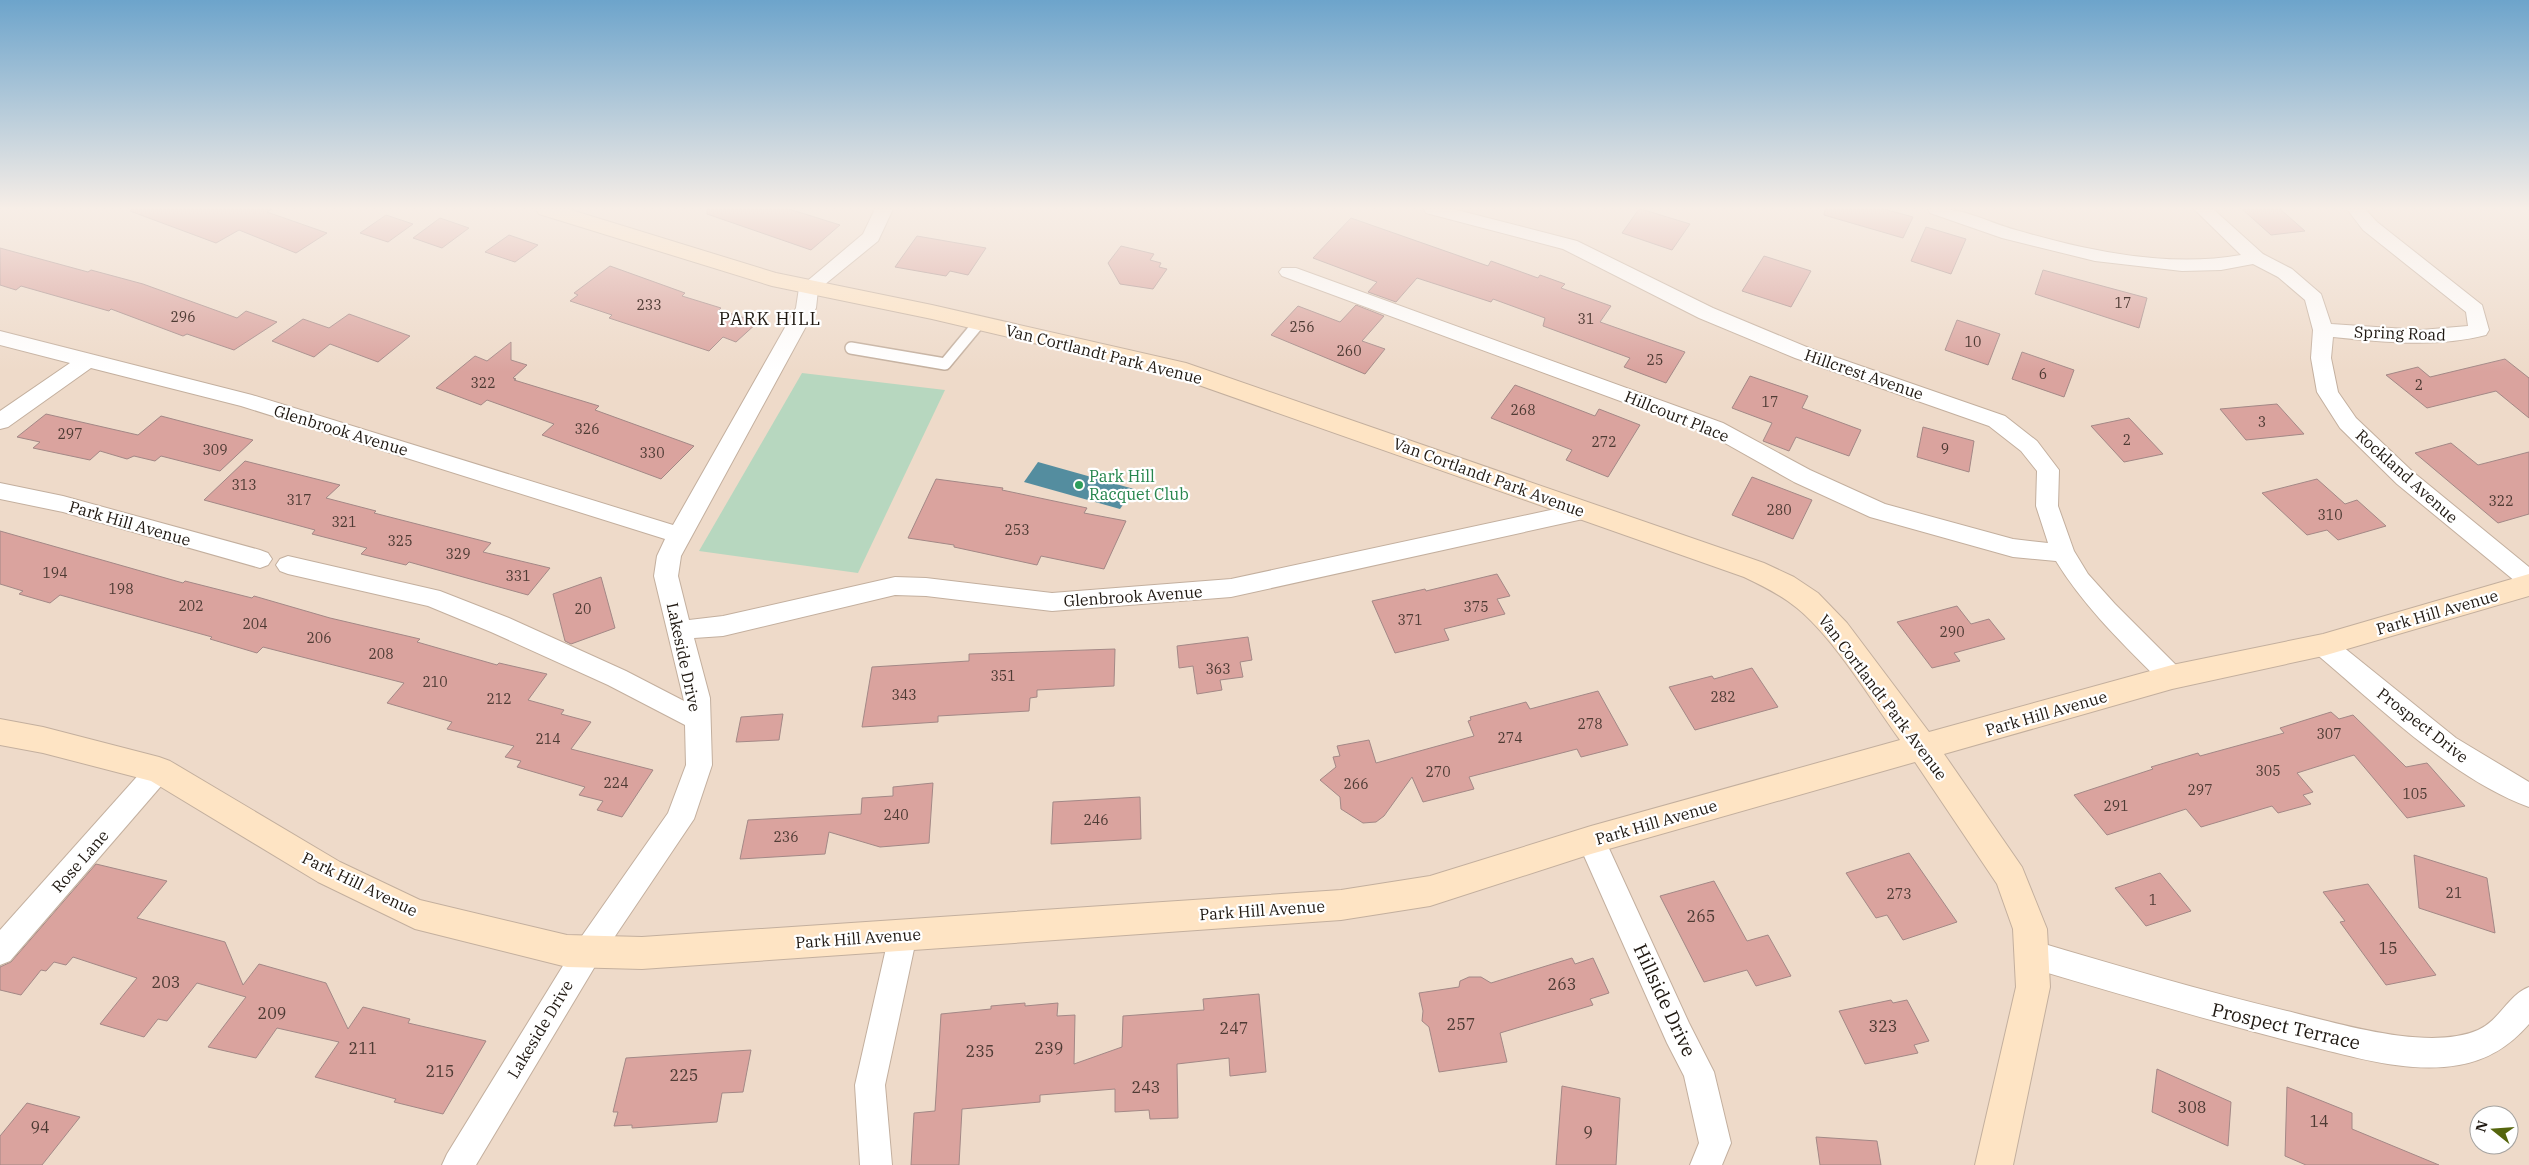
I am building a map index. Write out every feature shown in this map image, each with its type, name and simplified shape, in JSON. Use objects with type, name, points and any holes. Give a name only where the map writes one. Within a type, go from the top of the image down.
[{"type":"street","name":"Van Cortlandt Park Avenue","points":[[723,263],[809,288],[979,323],[1178,370],[1754,570],[1784,584],[1808,600],[1837,631],[1923,748],[2011,877],[2030,929],[2033,987],[1994,1165]]},
{"type":"street","points":[[809,288],[838,263]]},
{"type":"street","name":"Hillcrest Avenue","points":[[1607,263],[1706,313],[1802,353],[1997,421],[2029,446],[2048,470],[2047,506],[2063,554],[2080,580],[2106,611],[2172,678]]},
{"type":"street","points":[[2172,263],[2204,266],[2236,263]]},
{"type":"street","name":"Rockland Avenue","points":[[2267,263],[2284,272],[2314,298],[2323,330],[2322,358],[2328,392],[2348,423],[2405,478],[2529,580]]},
{"type":"street","name":"Spring Road","points":[[2323,330],[2434,336],[2460,334],[2478,330],[2475,309],[2417,263]]},
{"type":"street","name":"Hillcourt Place","points":[[1289,272],[1715,428],[1802,476],[1878,511],[2013,548],[2063,554]]},
{"type":"street","name":"Lakeside Drive","points":[[458,1165],[587,952],[680,819],[700,764],[697,698],[666,576],[669,556],[806,308],[809,288]]},
{"type":"street","name":"Glenbrook Avenue","points":[[0,338],[245,400],[679,535]]},
{"type":"street","points":[[0,422],[88,360]]},
{"type":"street","name":"Park Hill Avenue","points":[[0,491],[63,504],[260,559]]},
{"type":"street","name":"Glenbrook Avenue","points":[[680,630],[724,626],[895,586],[926,586],[1052,602],[1087,601],[1231,588],[1583,511]]},
{"type":"street","points":[[288,565],[432,598],[500,625],[617,678],[698,720]]},
{"type":"street","name":"Park Hill Avenue","points":[[0,732],[43,740],[159,770],[329,872],[415,914],[566,951],[642,953],[1341,905],[1430,890],[1591,840],[2172,678],[2324,644],[2529,585]]},
{"type":"street","name":"Prospect Drive","points":[[2324,644],[2430,735],[2493,778],[2529,796]]},
{"type":"street","name":"Rose Lane","points":[[0,951],[159,770]]},
{"type":"street","name":"Hillside Drive","points":[[1591,840],[1678,1033],[1699,1072],[1715,1144],[1706,1165]]},
{"type":"street","points":[[876,1165],[870,1085],[902,935]]},
{"type":"street","name":"Prospect Terrace","points":[[2031,954],[2210,1008],[2390,1050],[2446,1051],[2480,1045],[2504,1030],[2529,1001]]},
{"type":"lane","points":[[851,348],[946,364],[979,323]]},
{"type":"green space","points":[[802,373],[945,390],[858,573],[699,551]]},
{"type":"water","name":"Park Hill Racquet Club","points":[[1038,462],[1134,489],[1120,509],[1024,482]]},
{"type":"building","points":[[0,263],[56,263],[88,272],[91,270],[143,284],[237,318],[246,311],[277,322],[234,350],[187,334],[183,336],[111,309],[109,311],[21,286],[16,290],[0,285]]},
{"type":"building","points":[[898,263],[976,263],[968,275],[950,271],[946,276],[895,267]]},
{"type":"building","points":[[1108,263],[1161,263],[1159,267],[1167,269],[1153,289],[1120,284]]},
{"type":"building","points":[[1327,263],[1480,263],[1488,266],[1490,263],[1498,263],[1538,278],[1540,275],[1565,284],[1561,288],[1611,306],[1600,322],[1685,352],[1666,383],[1624,367],[1630,358],[1543,326],[1545,318],[1493,299],[1491,302],[1417,278],[1396,302],[1368,292],[1377,282]]},
{"type":"building","points":[[1759,263],[1787,263],[1811,271],[1791,307],[1742,291]]},
{"type":"building","points":[[1918,263],[1956,263],[1951,274]]},
{"type":"building","points":[[610,266],[685,293],[682,296],[721,308],[719,310],[758,322],[736,342],[723,337],[709,351],[609,318],[612,315],[570,301],[578,295],[574,293]]},
{"type":"building","points":[[2043,270],[2147,298],[2139,328],[2035,294]]},
{"type":"building","points":[[1356,305],[1384,316],[1362,341],[1385,349],[1365,374],[1271,335],[1298,306],[1340,322]]},
{"type":"building","points":[[349,314],[410,336],[378,362],[330,344],[314,357],[272,341],[303,319],[329,328]]},
{"type":"building","points":[[1957,320],[2000,334],[1988,365],[1945,350]]},
{"type":"building","points":[[511,342],[511,360],[527,365],[513,378],[516,379],[514,380],[599,406],[595,410],[694,446],[661,479],[542,435],[554,424],[487,400],[481,405],[436,388],[475,356],[487,361]]},
{"type":"building","points":[[2022,352],[2074,370],[2064,397],[2012,379]]},
{"type":"building","points":[[2505,359],[2529,378],[2529,418],[2496,391],[2427,408],[2386,375],[2418,367],[2430,377]]},
{"type":"building","points":[[1750,376],[1808,396],[1802,408],[1861,430],[1849,456],[1796,437],[1789,451],[1763,441],[1772,423],[1732,408]]},
{"type":"building","points":[[1515,385],[1595,416],[1599,409],[1640,425],[1608,477],[1566,460],[1572,450],[1491,418]]},
{"type":"building","points":[[2277,404],[2304,434],[2246,440],[2220,409]]},
{"type":"building","points":[[46,414],[138,435],[161,416],[253,440],[220,471],[161,456],[155,461],[134,456],[127,459],[100,451],[90,460],[33,448],[40,442],[17,437]]},
{"type":"building","points":[[2129,418],[2163,454],[2124,462],[2091,426]]},
{"type":"building","points":[[1923,427],[1974,441],[1969,472],[1917,457]]},
{"type":"building","points":[[2451,443],[2478,465],[2529,452],[2529,514],[2498,523],[2415,453]]},
{"type":"building","points":[[245,461],[340,485],[326,498],[376,511],[374,513],[491,543],[483,552],[550,568],[528,595],[409,562],[406,565],[361,554],[367,548],[312,534],[315,530],[204,500]]},
{"type":"building","points":[[1752,477],[1812,500],[1793,539],[1732,515]]},
{"type":"building","name":"Park Hill Racquet Club","points":[[936,479],[1003,488],[1002,490],[1087,508],[1084,513],[1126,521],[1104,569],[1041,556],[1037,565],[954,547],[954,545],[908,538]]},
{"type":"building","points":[[2317,479],[2345,504],[2357,500],[2386,526],[2338,540],[2327,530],[2307,535],[2262,493]]},
{"type":"building","points":[[0,531],[183,583],[185,581],[252,598],[254,596],[330,618],[420,639],[417,642],[497,665],[499,663],[547,674],[528,700],[564,710],[561,714],[591,722],[571,749],[653,770],[622,817],[597,810],[603,801],[579,795],[585,787],[517,767],[521,761],[505,757],[514,746],[447,729],[452,722],[387,703],[404,683],[263,647],[257,653],[210,639],[212,637],[60,595],[50,603],[19,594],[23,591],[0,584]]},
{"type":"building","points":[[1497,574],[1510,596],[1497,599],[1505,614],[1444,629],[1449,640],[1395,653],[1372,601],[1425,589],[1426,591]]},
{"type":"building","points":[[601,577],[615,628],[571,644],[565,641],[553,594]]},
{"type":"building","points":[[1957,606],[1971,624],[1989,619],[2005,639],[1954,653],[1960,661],[1932,668],[1897,622]]},
{"type":"building","points":[[1248,637],[1252,660],[1240,662],[1243,677],[1220,680],[1222,690],[1197,694],[1193,666],[1179,668],[1177,646]]},
{"type":"building","points":[[1115,649],[1114,686],[1037,690],[1037,697],[1030,698],[1029,711],[938,716],[938,722],[862,727],[872,667],[969,661],[969,654]]},
{"type":"building","points":[[1752,668],[1778,707],[1695,730],[1669,687],[1712,676],[1714,679]]},
{"type":"building","points":[[1598,691],[1628,745],[1581,757],[1577,749],[1469,777],[1474,789],[1423,802],[1412,777],[1384,816],[1376,822],[1363,823],[1341,809],[1340,797],[1320,780],[1336,767],[1333,757],[1340,756],[1337,746],[1369,740],[1376,763],[1474,736],[1468,721],[1471,720],[1470,717],[1526,702],[1530,709]]},
{"type":"building","points":[[2331,712],[2339,719],[2353,715],[2406,767],[2427,763],[2465,806],[2407,818],[2354,755],[2297,773],[2313,792],[2303,795],[2311,804],[2278,813],[2272,806],[2201,827],[2186,809],[2107,835],[2074,795],[2153,769],[2151,767],[2198,753],[2200,756],[2284,733],[2280,728]]},
{"type":"building","points":[[783,714],[779,740],[736,742],[741,717]]},
{"type":"building","points":[[933,783],[929,843],[880,847],[829,832],[825,854],[740,859],[748,820],[861,814],[862,798],[893,796],[893,787]]},
{"type":"building","points":[[1140,797],[1141,839],[1051,844],[1053,802]]},
{"type":"building","points":[[1909,853],[1957,922],[1903,940],[1887,915],[1876,918],[1846,873]]},
{"type":"building","points":[[2414,855],[2487,878],[2495,933],[2419,908]]},
{"type":"building","points":[[96,864],[167,881],[137,918],[225,942],[243,985],[259,964],[326,983],[348,1029],[363,1007],[410,1019],[408,1023],[486,1041],[443,1114],[394,1102],[396,1099],[315,1077],[339,1042],[277,1028],[256,1058],[208,1047],[246,997],[197,983],[167,1021],[158,1019],[144,1037],[100,1024],[137,978],[73,957],[66,965],[54,962],[46,971],[41,970],[21,995],[0,990],[0,967],[11,962]]},
{"type":"building","points":[[2160,873],[2191,911],[2146,926],[2115,888]]},
{"type":"building","points":[[1714,881],[1747,941],[1768,935],[1791,976],[1756,986],[1747,970],[1704,982],[1660,896]]},
{"type":"building","points":[[2368,884],[2436,975],[2386,985],[2340,922],[2345,921],[2323,892]]},
{"type":"building","points":[[1572,958],[1575,964],[1593,958],[1609,993],[1590,999],[1593,1005],[1500,1033],[1507,1062],[1439,1072],[1429,1027],[1422,1021],[1423,1011],[1419,993],[1459,987],[1460,981],[1469,977],[1481,977],[1491,983]]},
{"type":"building","points":[[1259,994],[1266,1072],[1230,1076],[1229,1058],[1177,1064],[1178,1118],[1150,1119],[1149,1110],[1115,1112],[1115,1089],[1040,1095],[1040,1102],[962,1109],[959,1165],[911,1165],[914,1113],[935,1111],[941,1014],[991,1009],[991,1006],[1025,1003],[1025,1006],[1058,1003],[1057,1016],[1075,1015],[1074,1064],[1122,1047],[1123,1016],[1204,1010],[1203,999]]},
{"type":"building","points":[[1891,1000],[1893,1003],[1907,1000],[1929,1041],[1914,1045],[1918,1053],[1865,1064],[1839,1011]]},
{"type":"building","points":[[751,1050],[743,1092],[722,1093],[717,1122],[632,1128],[632,1125],[614,1126],[618,1112],[613,1112],[626,1058]]},
{"type":"building","points":[[2157,1069],[2231,1102],[2228,1146],[2152,1112]]},
{"type":"building","points":[[1562,1086],[1620,1098],[1616,1165],[1556,1165]]},
{"type":"building","points":[[2287,1087],[2352,1113],[2352,1129],[2439,1165],[2306,1165],[2285,1156]]},
{"type":"building","points":[[27,1103],[80,1117],[42,1165],[0,1165],[0,1136]]},
{"type":"building","points":[[1816,1137],[1877,1141],[1881,1165],[1820,1165]]},
{"type":"place","name":"Park Hill Racquet Club","points":[[1079,485]]},
{"type":"district","name":"PARK HILL","points":[[770,319]]}]
